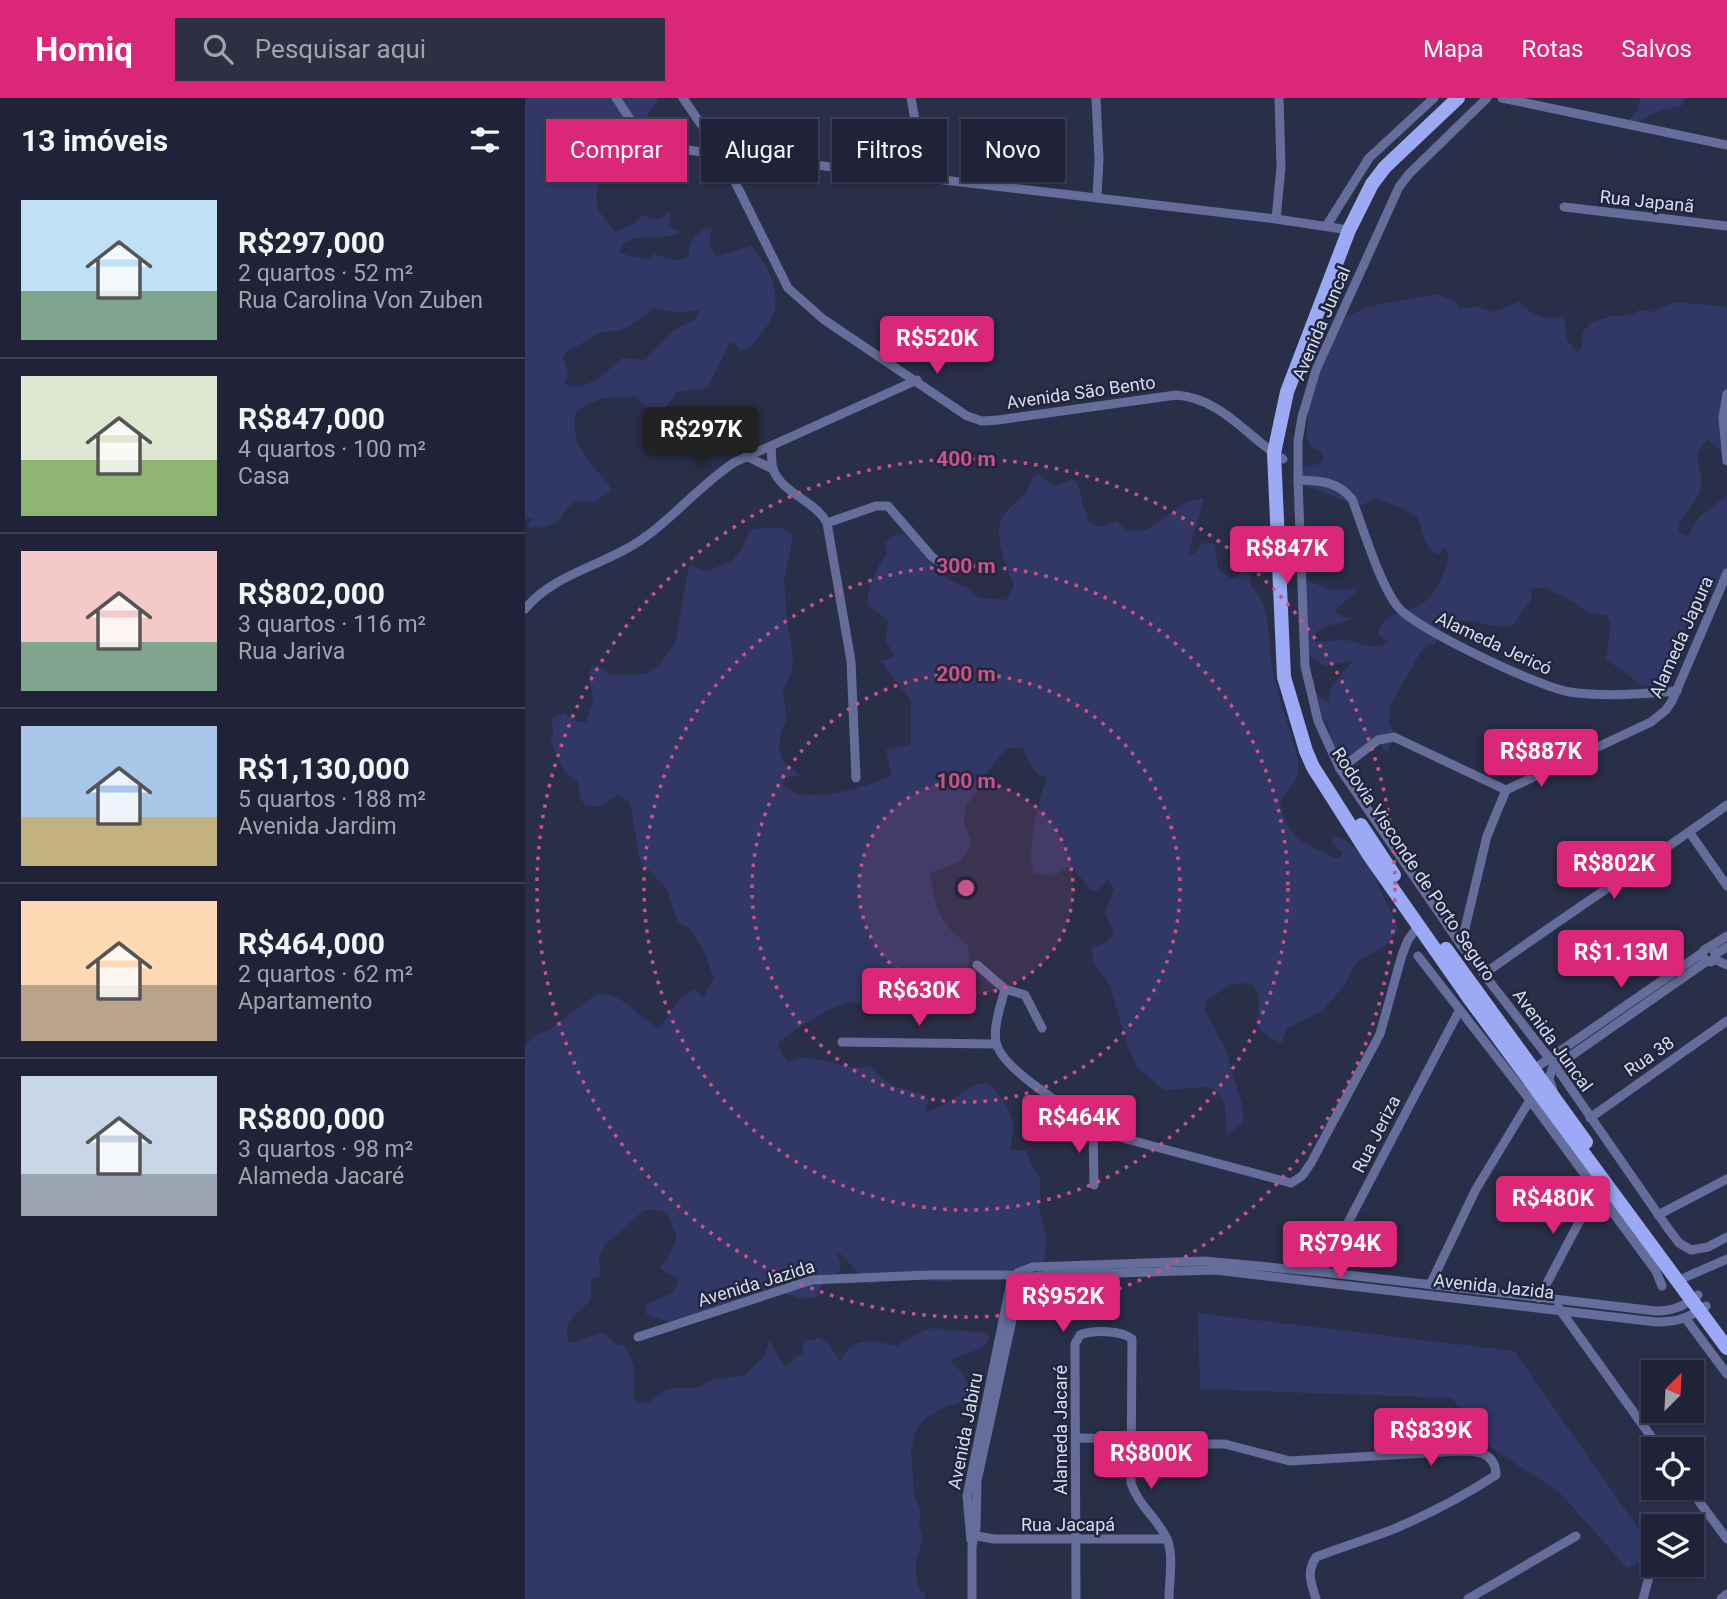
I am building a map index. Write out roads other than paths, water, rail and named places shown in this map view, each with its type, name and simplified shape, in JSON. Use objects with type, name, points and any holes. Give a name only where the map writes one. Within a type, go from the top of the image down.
[{"type":"main road","name":"Rodovia Visconde de Porto Seguro","points":[[1458,98],[1385,167],[1372,184],[1349,230],[1287,392],[1278,456],[1285,677],[1305,751],[1369,855],[1533,1096],[1699,1303]]},
{"type":"main road","name":"Rodovia Visconde de Porto Seguro","points":[[1470,98],[1391,174],[1371,202],[1295,393],[1278,456],[1298,704],[1313,748],[1329,776],[1416,908],[1686,1277],[1699,1303]]},
{"type":"main road","points":[[1533,1096],[1531,1078],[1534,1069]]},
{"type":"main road","points":[[1699,1303],[1727,1334]]},
{"type":"main road","points":[[1699,1303],[1727,1348]]},
{"type":"street","points":[[616,98],[646,137],[669,146],[701,152]]},
{"type":"street","name":"Avenida São Bento","points":[[683,98],[701,125]]},
{"type":"street","points":[[911,98],[915,119]]},
{"type":"street","points":[[1096,98],[1099,159],[1097,197]]},
{"type":"street","points":[[1276,219],[1281,167],[1279,98]]},
{"type":"street","points":[[1327,225],[1369,158],[1434,98]]},
{"type":"street","name":"Avenida Juncal","points":[[1487,98],[1409,174],[1391,203],[1307,395],[1299,441],[1298,480],[1307,680],[1318,721],[1340,769],[1461,945],[1552,1062],[1679,1243],[1691,1250],[1699,1250],[1727,1237]]},
{"type":"street","points":[[1502,98],[1727,145]]},
{"type":"street","points":[[947,179],[1327,225],[1349,230]]},
{"type":"street","name":"Avenida São Bento","points":[[735,182],[788,288],[823,319],[967,416],[982,421],[998,420],[1176,395],[1188,396],[1201,399],[1223,412],[1278,456]]},
{"type":"street","name":"Rua Japanã","points":[[1564,207],[1727,226]]},
{"type":"street","points":[[525,609],[541,593],[558,582],[642,540],[714,475],[746,456],[917,380]]},
{"type":"street","points":[[1727,394],[1723,417],[1727,461]]},
{"type":"street","points":[[771,447],[773,469]]},
{"type":"street","points":[[746,456],[773,469],[793,492],[822,513],[827,523],[851,661],[856,778]]},
{"type":"street","name":"Alameda Jericó","points":[[1298,480],[1321,481],[1344,491],[1352,499],[1388,590],[1398,607],[1413,621],[1433,633],[1566,692],[1587,694],[1677,691]]},
{"type":"street","points":[[827,523],[876,506],[888,506],[932,557],[954,570]]},
{"type":"street","name":"Alameda Japura","points":[[1506,790],[1651,722],[1666,710],[1677,691],[1727,572]]},
{"type":"street","points":[[1340,769],[1378,740],[1394,737],[1506,790],[1487,836],[1461,945]]},
{"type":"street","points":[[1484,974],[1555,922],[1690,833],[1727,805]]},
{"type":"street","points":[[1690,833],[1727,886]]},
{"type":"street","points":[[1005,989],[997,1023],[996,1044],[1013,1069],[1093,1124],[1119,1137],[1285,1182],[1297,1180],[1311,1164],[1380,1034],[1402,955],[1418,926]]},
{"type":"street","points":[[1710,955],[1727,936]]},
{"type":"street","points":[[1534,1069],[1552,1062],[1710,955],[1727,947]]},
{"type":"street","points":[[1710,955],[1727,965]]},
{"type":"street","points":[[1418,957],[1459,1011],[1533,1096],[1596,1190],[1657,1271],[1662,1286]]},
{"type":"street","points":[[977,965],[1005,989],[1025,995],[1042,1028]]},
{"type":"street","name":"Rua Jeriza","points":[[1321,1276],[1459,1011]]},
{"type":"street","name":"Rua 38","points":[[1590,1118],[1727,1021]]},
{"type":"street","points":[[842,1042],[996,1044]]},
{"type":"street","points":[[1552,1062],[1549,1079],[1555,1098]]},
{"type":"street","points":[[1429,1289],[1476,1189],[1533,1096]]},
{"type":"street","points":[[1093,1124],[1094,1185]]},
{"type":"street","points":[[1658,1215],[1727,1179]]},
{"type":"street","points":[[1539,1298],[1596,1190]]},
{"type":"street","points":[[1686,1277],[1727,1259]]},
{"type":"street","name":"Avenida Jazida","points":[[638,1337],[812,1280],[928,1275],[1016,1278],[1199,1269],[1321,1276],[1656,1311],[1670,1311],[1699,1303]]},
{"type":"street","name":"Avenida Jabiru","points":[[972,1599],[972,1534],[977,1481],[1016,1278]]},
{"type":"street","name":"Avenida Jazida","points":[[1429,1289],[1656,1322],[1686,1319],[1699,1303]]},
{"type":"street","points":[[1553,1299],[1651,1437]]},
{"type":"street","points":[[1686,1319],[1727,1374]]},
{"type":"street","name":"Alameda Jacaré","points":[[1076,1599],[1075,1344],[1077,1338],[1084,1333],[1118,1333],[1128,1335],[1132,1339],[1131,1483],[1134,1493],[1167,1539]]},
{"type":"street","points":[[1076,1438],[1225,1444],[1290,1461],[1460,1451],[1481,1452],[1489,1457],[1495,1465],[1496,1475],[1450,1503],[1395,1528],[1316,1557],[1310,1567],[1309,1577],[1316,1599]]},
{"type":"street","points":[[1698,1500],[1727,1539]]},
{"type":"street","name":"Rua Jacapá","points":[[972,1534],[994,1539],[1167,1539]]},
{"type":"street","points":[[1468,1599],[1576,1536]]},
{"type":"street","points":[[1167,1539],[1170,1599]]},
{"type":"street","points":[[1643,1599],[1649,1577]]},
{"type":"street","points":[[1721,1599],[1727,1594]]}]
